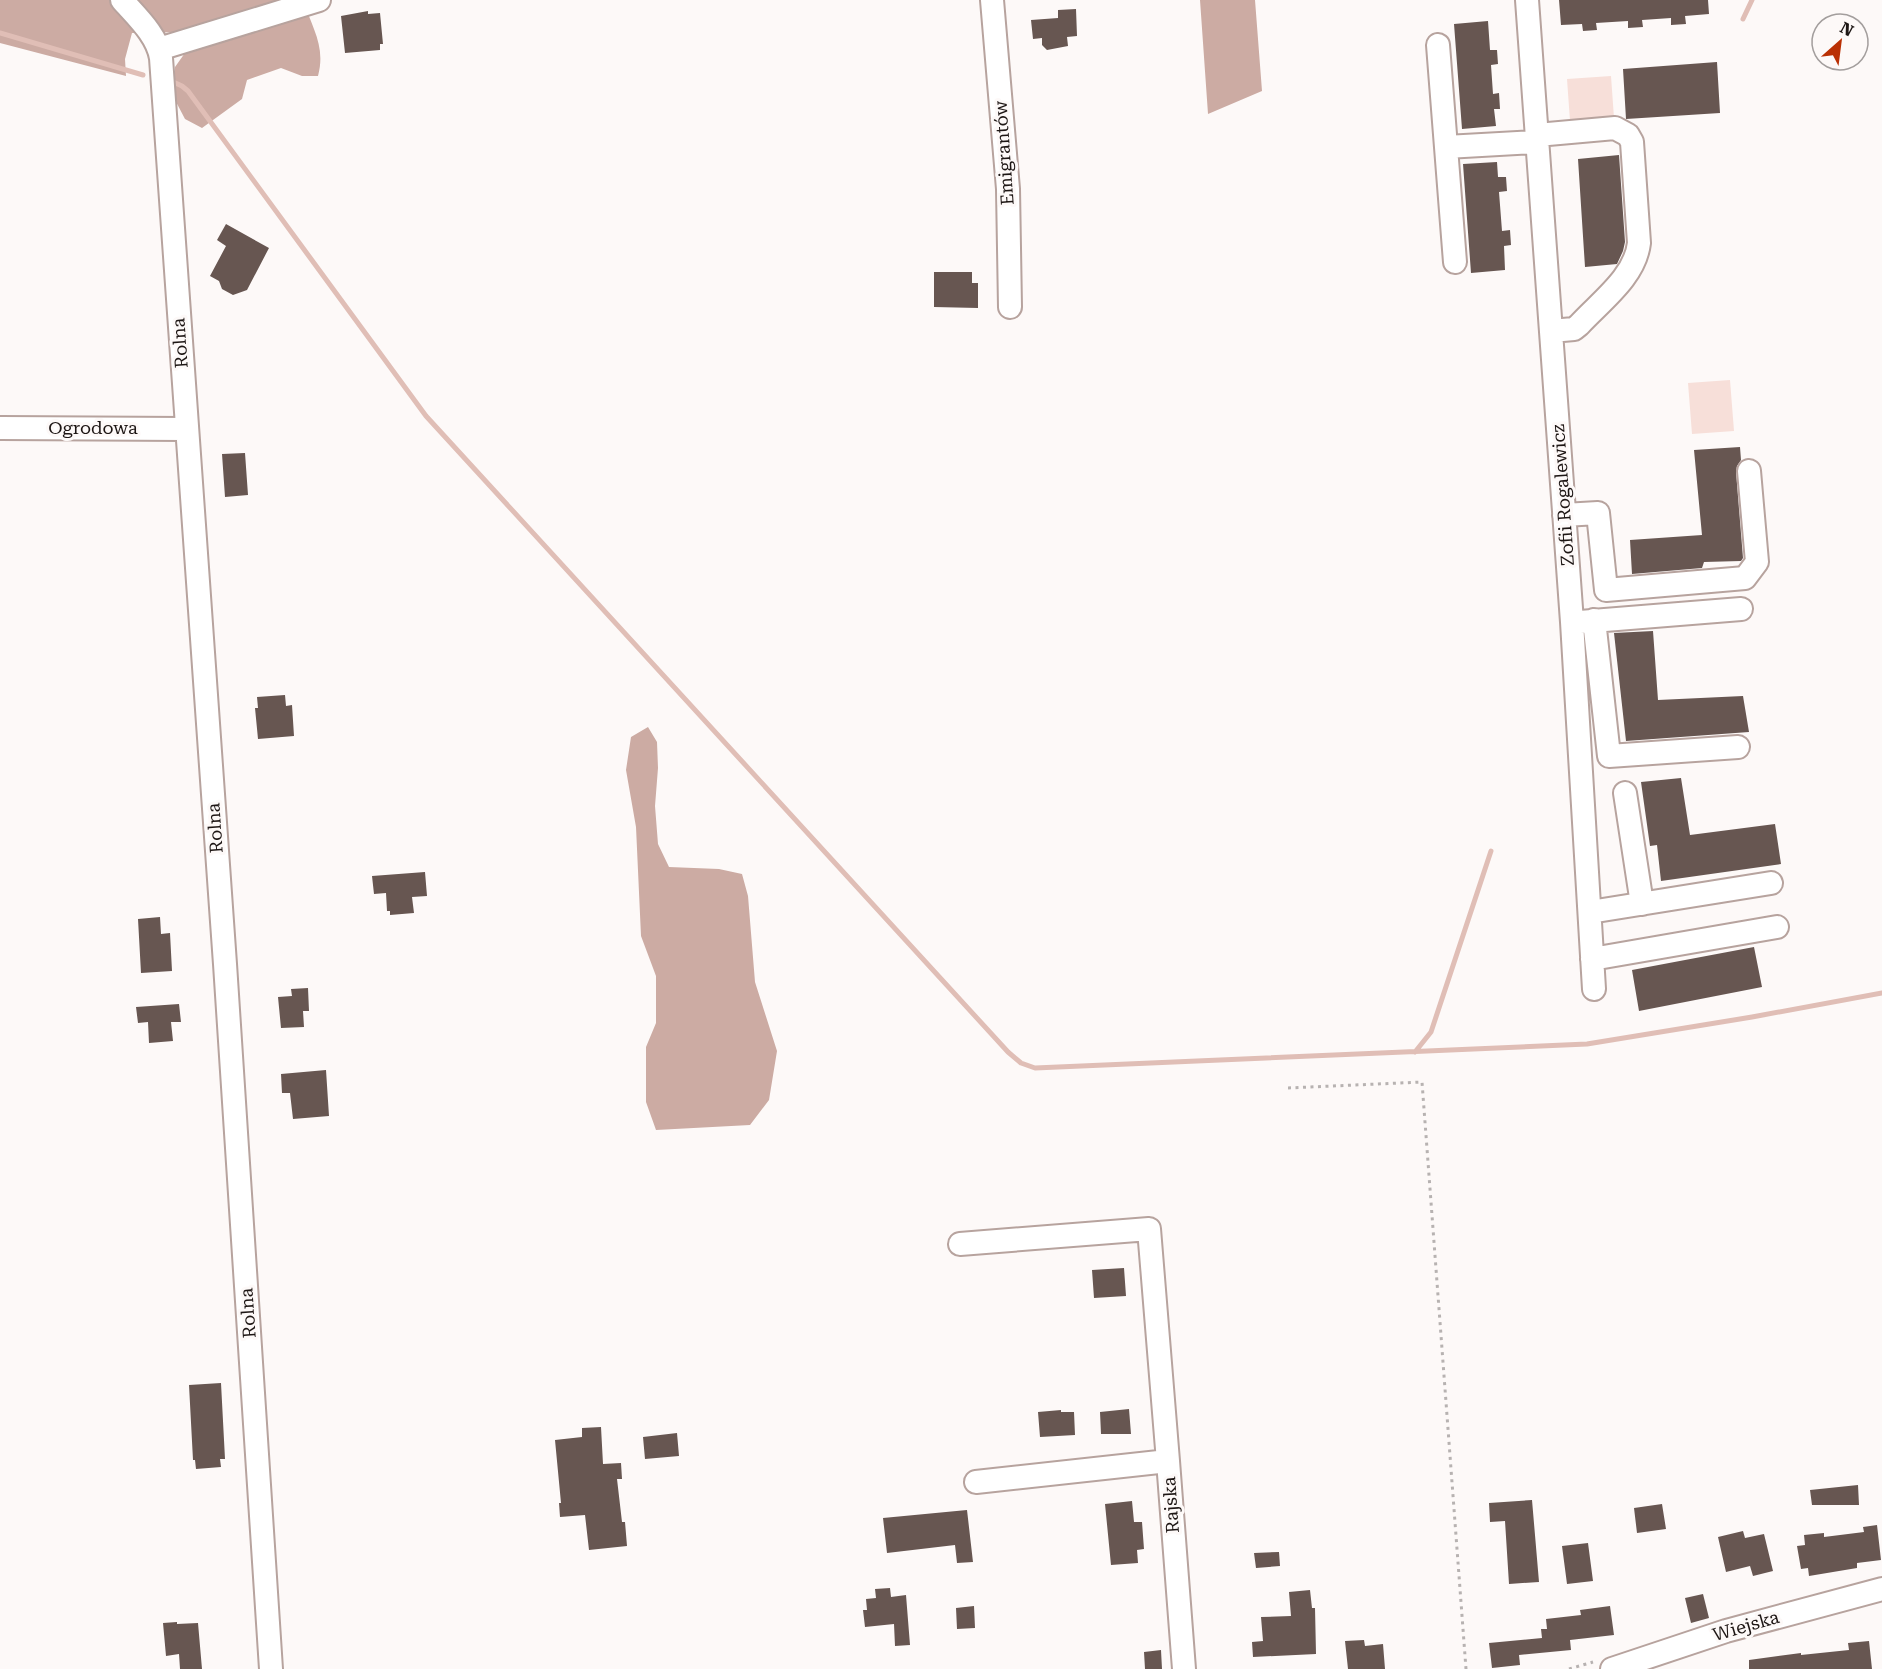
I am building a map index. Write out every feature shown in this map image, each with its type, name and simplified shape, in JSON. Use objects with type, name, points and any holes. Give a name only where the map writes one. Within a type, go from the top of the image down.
[{"type":"street","name":"Rolna","points":[[122,0],[144,25],[159,49],[226,988],[271,1669]]},
{"type":"street","points":[[159,49],[319,0]]},
{"type":"street","name":"Emigrantów","points":[[992,0],[1008,189],[1010,307]]},
{"type":"street","name":"Zofii Rogalewicz","points":[[1527,0],[1564,515],[1583,621],[1594,989]]},
{"type":"street","points":[[1438,45],[1455,262]]},
{"type":"street","points":[[1446,147],[1616,128],[1628,135],[1632,142],[1638,252],[1628,274],[1579,325],[1574,329],[1551,330]]},
{"type":"street","name":"Ogrodowa","points":[[0,428],[185,429]]},
{"type":"street","points":[[1564,515],[1598,513],[1606,590],[1745,578],[1757,562],[1749,471]]},
{"type":"street","points":[[1738,747],[1608,756],[1583,621],[1741,609]]},
{"type":"street","points":[[1625,793],[1642,904]]},
{"type":"street","points":[[1590,912],[1771,883]]},
{"type":"street","points":[[1592,959],[1777,927]]},
{"type":"street","points":[[960,1244],[1149,1229],[1168,1461]]},
{"type":"street","name":"Rajska","points":[[976,1482],[1168,1461],[1184,1669]]},
{"type":"street","name":"Wiejska","points":[[1612,1669],[1726,1631],[1882,1589]]},
{"type":"path","points":[[1288,1089],[1422,1082],[1466,1669]]},
{"type":"shaded area","points":[[0,0],[303,0],[319,46],[318,76],[302,76],[281,68],[247,80],[242,99],[202,128],[185,119],[174,98],[175,67],[192,43],[187,32],[132,33],[125,59],[126,76],[0,43]]},
{"type":"shaded area","points":[[1200,0],[1255,0],[1262,91],[1208,114]]},
{"type":"shaded area","points":[[1611,76],[1614,118],[1570,121],[1567,79]]},
{"type":"shaded area","points":[[1730,380],[1734,431],[1692,434],[1688,383]]},
{"type":"shaded area","points":[[648,727],[657,742],[658,768],[655,806],[658,844],[669,867],[719,869],[742,874],[748,896],[755,982],[777,1051],[769,1100],[750,1125],[656,1130],[646,1102],[646,1047],[656,1023],[656,976],[641,936],[636,827],[626,770],[631,737]]},
{"type":"building","points":[[1559,0],[1708,0],[1709,14],[1685,16],[1686,24],[1671,25],[1671,18],[1642,20],[1643,27],[1628,28],[1628,21],[1596,23],[1597,30],[1583,31],[1582,24],[1561,25]]},
{"type":"building","points":[[1076,9],[1077,36],[1067,37],[1068,46],[1047,50],[1042,45],[1042,38],[1033,39],[1031,20],[1058,18],[1058,10]]},
{"type":"building","points":[[368,11],[368,14],[380,13],[383,44],[380,44],[380,50],[345,53],[341,16]]},
{"type":"building","points":[[1488,21],[1490,50],[1497,50],[1498,64],[1491,65],[1493,94],[1499,93],[1500,109],[1494,109],[1496,126],[1462,129],[1454,24]]},
{"type":"building","points":[[1717,62],[1720,113],[1626,119],[1623,69]]},
{"type":"building","points":[[1619,155],[1625,242],[1623,251],[1617,264],[1585,267],[1578,159]]},
{"type":"building","points":[[1497,162],[1498,177],[1506,177],[1507,191],[1499,192],[1502,231],[1510,230],[1511,245],[1504,246],[1505,270],[1471,273],[1463,164]]},
{"type":"building","points":[[226,224],[269,248],[247,290],[233,295],[222,289],[219,281],[210,276],[226,246],[217,240]]},
{"type":"building","points":[[934,272],[972,272],[972,283],[978,283],[978,308],[934,307]]},
{"type":"building","points":[[1740,447],[1741,460],[1736,472],[1743,558],[1741,561],[1704,562],[1702,568],[1632,574],[1630,540],[1702,535],[1694,450]]},
{"type":"building","points":[[245,453],[248,495],[225,497],[222,454]]},
{"type":"building","points":[[1653,631],[1658,700],[1743,696],[1749,732],[1626,741],[1614,633]]},
{"type":"building","points":[[285,695],[286,706],[292,705],[294,736],[258,739],[255,708],[258,708],[257,697]]},
{"type":"building","points":[[1681,778],[1690,835],[1775,824],[1781,864],[1661,881],[1657,845],[1650,846],[1641,782]]},
{"type":"building","points":[[425,872],[427,896],[412,897],[414,913],[390,915],[390,911],[387,911],[386,893],[374,894],[372,876]]},
{"type":"building","points":[[160,917],[161,934],[170,933],[172,971],[141,973],[138,919]]},
{"type":"building","points":[[1754,947],[1762,987],[1639,1011],[1632,970]]},
{"type":"building","points":[[308,988],[309,1011],[303,1011],[304,1027],[281,1028],[278,997],[292,996],[291,989]]},
{"type":"building","points":[[179,1004],[181,1022],[171,1022],[173,1041],[149,1043],[148,1022],[138,1023],[136,1007]]},
{"type":"building","points":[[326,1070],[329,1116],[293,1119],[290,1093],[282,1093],[281,1074]]},
{"type":"building","points":[[1124,1268],[1126,1296],[1094,1298],[1092,1270]]},
{"type":"building","points":[[221,1383],[225,1459],[220,1459],[221,1467],[196,1469],[195,1460],[193,1460],[189,1385]]},
{"type":"building","points":[[1129,1409],[1131,1434],[1101,1434],[1100,1412]]},
{"type":"building","points":[[1061,1410],[1061,1412],[1074,1412],[1075,1435],[1040,1437],[1038,1412]]},
{"type":"building","points":[[601,1427],[603,1464],[621,1463],[622,1479],[617,1479],[627,1546],[589,1550],[585,1515],[560,1517],[559,1503],[561,1503],[555,1440],[582,1437],[582,1428]]},
{"type":"building","points":[[677,1433],[679,1456],[645,1459],[643,1437]]},
{"type":"building","points":[[1858,1485],[1859,1505],[1812,1505],[1810,1490]]},
{"type":"building","points":[[1532,1500],[1539,1582],[1509,1584],[1505,1521],[1490,1522],[1489,1503]]},
{"type":"building","points":[[1132,1501],[1134,1522],[1142,1522],[1144,1549],[1137,1550],[1138,1563],[1111,1565],[1105,1504]]},
{"type":"building","points":[[1662,1504],[1666,1529],[1637,1533],[1634,1508]]},
{"type":"building","points":[[967,1510],[973,1562],[957,1563],[955,1545],[887,1553],[883,1518]]},
{"type":"building","points":[[1877,1525],[1881,1560],[1857,1563],[1857,1568],[1809,1576],[1808,1568],[1801,1569],[1797,1546],[1805,1545],[1804,1535],[1824,1533],[1824,1537],[1864,1532],[1863,1527]]},
{"type":"building","points":[[1743,1531],[1745,1538],[1764,1534],[1773,1571],[1753,1576],[1750,1566],[1726,1572],[1718,1537]]},
{"type":"building","points":[[1588,1543],[1593,1581],[1567,1584],[1562,1546]]},
{"type":"building","points":[[1279,1552],[1280,1566],[1256,1568],[1254,1553]]},
{"type":"building","points":[[890,1588],[891,1597],[906,1595],[910,1645],[895,1646],[894,1624],[865,1627],[863,1610],[867,1610],[866,1599],[876,1598],[875,1589]]},
{"type":"building","points":[[1310,1590],[1312,1608],[1315,1608],[1316,1654],[1253,1657],[1252,1642],[1263,1641],[1261,1617],[1291,1616],[1289,1592]]},
{"type":"building","points":[[1703,1594],[1709,1618],[1691,1623],[1685,1598]]},
{"type":"building","points":[[974,1606],[975,1628],[957,1629],[956,1608]]},
{"type":"building","points":[[1610,1606],[1614,1635],[1570,1640],[1571,1650],[1519,1655],[1520,1665],[1492,1668],[1489,1643],[1542,1638],[1541,1629],[1547,1629],[1546,1619],[1581,1615],[1580,1610]]},
{"type":"building","points":[[177,1622],[177,1624],[198,1623],[202,1669],[180,1669],[179,1654],[166,1656],[163,1623]]},
{"type":"building","points":[[1364,1640],[1365,1646],[1383,1644],[1385,1669],[1348,1669],[1345,1641]]},
{"type":"building","points":[[1869,1641],[1872,1669],[1749,1669],[1749,1660],[1849,1650],[1848,1643]]},
{"type":"building","points":[[1161,1650],[1162,1669],[1145,1669],[1144,1652]]},
{"type":"waterway","points":[[1743,19],[1752,0]]},
{"type":"waterway","points":[[0,33],[143,75]]},
{"type":"waterway","points":[[171,81],[188,91],[426,416],[1008,1052],[1021,1063],[1035,1068],[1587,1044],[1882,993]]},
{"type":"waterway","points":[[1415,1052],[1431,1032],[1491,851]]}]
